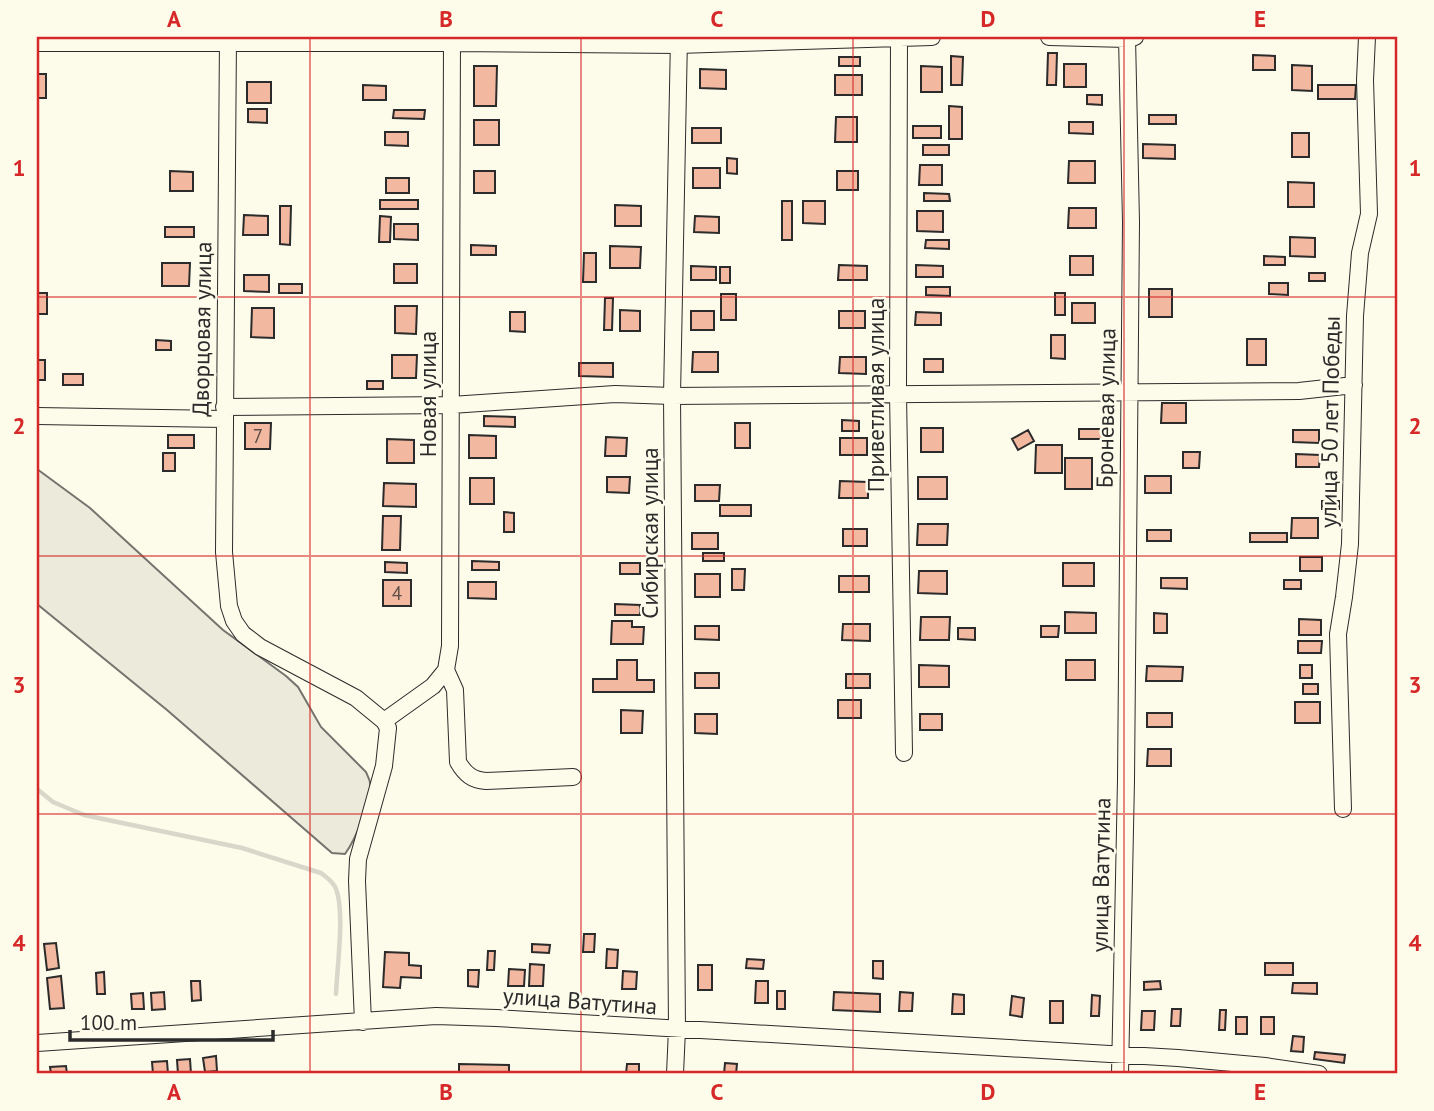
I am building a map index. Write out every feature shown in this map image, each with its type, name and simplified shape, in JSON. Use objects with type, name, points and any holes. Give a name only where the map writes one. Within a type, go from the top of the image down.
[{"type":"street","points":[[37,43],[228,40],[678,41],[932,37]]},
{"type":"street","points":[[1049,37],[1130,37]]},
{"type":"street","name":"Броневая улица","points":[[1126,780],[1130,37]]},
{"type":"street","name":"улица 50 лет Победы","points":[[1343,809],[1338,634],[1350,544],[1355,316],[1360,253],[1369,214],[1365,80],[1367,37]]},
{"type":"street","name":"Приветливая улица","points":[[899,38],[898,394],[904,753]]},
{"type":"street","name":"Дворцовая улица","points":[[228,40],[224,552],[229,606],[234,621],[243,634],[260,647],[356,698],[384,720]]},
{"type":"street","name":"Новая улица","points":[[446,670],[450,646],[453,40]]},
{"type":"street","name":"Сибирская улица","points":[[675,1074],[677,1029],[672,396],[678,41]]},
{"type":"street","points":[[37,416],[451,405],[615,394],[672,396],[1298,391],[1354,384]]},
{"type":"street","points":[[363,1022],[358,859],[384,766],[388,728],[384,720],[433,686],[446,670],[455,690],[458,762],[468,776],[486,781],[573,777]]},
{"type":"street","name":"улица Ватутина","points":[[1120,1074],[1126,780]]},
{"type":"street","name":"улица Ватутина","points":[[37,1043],[436,1016],[1178,1058],[1319,1074]]},
{"type":"shaded area","points":[[37,469],[90,508],[223,630],[298,687],[321,727],[366,772],[370,780],[370,790],[366,809],[345,854],[332,853],[167,710],[37,604]]},
{"type":"building","points":[[1048,53],[1057,53],[1056,85],[1047,85]]},
{"type":"building","points":[[1253,55],[1275,56],[1275,70],[1253,70]]},
{"type":"building","points":[[951,56],[963,57],[962,85],[951,85]]},
{"type":"building","points":[[839,57],[860,57],[860,66],[839,66]]},
{"type":"building","points":[[1064,64],[1086,64],[1086,87],[1064,87]]},
{"type":"building","points":[[1292,65],[1312,66],[1312,91],[1292,90]]},
{"type":"building","points":[[474,66],[497,66],[496,106],[474,106]]},
{"type":"building","points":[[921,66],[942,67],[942,92],[921,92]]},
{"type":"building","points":[[700,69],[726,70],[726,89],[700,88]]},
{"type":"building","points":[[37,74],[46,74],[46,98],[37,98]]},
{"type":"building","points":[[835,75],[862,75],[862,95],[835,95]]},
{"type":"building","points":[[247,82],[271,82],[271,103],[247,103]]},
{"type":"building","points":[[363,85],[386,86],[386,100],[363,100]]},
{"type":"building","points":[[1318,85],[1356,85],[1355,99],[1318,99]]},
{"type":"building","points":[[1087,95],[1102,95],[1102,105],[1087,104]]},
{"type":"building","points":[[949,106],[962,107],[962,139],[949,139]]},
{"type":"building","points":[[248,109],[267,109],[267,123],[248,122]]},
{"type":"building","points":[[394,110],[425,110],[424,119],[393,118]]},
{"type":"building","points":[[1149,115],[1176,115],[1176,124],[1149,124]]},
{"type":"building","points":[[836,117],[857,117],[857,142],[835,142]]},
{"type":"building","points":[[474,120],[499,120],[499,145],[474,145]]},
{"type":"building","points":[[1069,122],[1093,122],[1093,134],[1069,133]]},
{"type":"building","points":[[913,126],[941,126],[941,138],[913,138]]},
{"type":"building","points":[[692,128],[721,128],[721,143],[692,143]]},
{"type":"building","points":[[385,132],[408,132],[408,146],[385,145]]},
{"type":"building","points":[[1292,133],[1309,133],[1309,157],[1292,157]]},
{"type":"building","points":[[1143,144],[1175,145],[1175,159],[1143,158]]},
{"type":"building","points":[[923,145],[949,145],[949,155],[923,155]]},
{"type":"building","points":[[727,158],[737,159],[737,174],[727,173]]},
{"type":"building","points":[[1069,161],[1095,161],[1095,183],[1068,183]]},
{"type":"building","points":[[920,165],[942,165],[942,185],[919,185]]},
{"type":"building","points":[[693,168],[720,168],[720,188],[693,188]]},
{"type":"building","points":[[170,171],[193,172],[193,191],[170,191]]},
{"type":"building","points":[[474,171],[495,171],[495,193],[474,193]]},
{"type":"building","points":[[837,171],[858,171],[858,190],[837,190]]},
{"type":"building","points":[[386,178],[409,178],[409,193],[386,193]]},
{"type":"building","points":[[1288,182],[1314,183],[1314,207],[1288,207]]},
{"type":"building","points":[[924,193],[949,194],[950,201],[924,201]]},
{"type":"building","points":[[380,200],[418,200],[418,209],[380,209]]},
{"type":"building","points":[[782,201],[792,201],[792,240],[782,240]]},
{"type":"building","points":[[803,201],[825,201],[825,224],[803,223]]},
{"type":"building","points":[[615,205],[641,206],[641,226],[615,226]]},
{"type":"building","points":[[280,206],[291,206],[290,245],[280,244]]},
{"type":"building","points":[[1069,208],[1096,208],[1096,228],[1068,228]]},
{"type":"building","points":[[917,211],[943,211],[943,232],[917,231]]},
{"type":"building","points":[[244,215],[268,216],[268,235],[243,235]]},
{"type":"building","points":[[380,216],[391,217],[390,242],[379,242]]},
{"type":"building","points":[[695,216],[719,217],[719,233],[694,232]]},
{"type":"building","points":[[394,224],[418,224],[418,240],[394,239]]},
{"type":"building","points":[[165,227],[194,227],[194,237],[165,237]]},
{"type":"building","points":[[1290,237],[1315,238],[1315,257],[1290,256]]},
{"type":"building","points":[[926,240],[949,240],[949,249],[925,248]]},
{"type":"building","points":[[471,245],[496,246],[496,255],[471,255]]},
{"type":"building","points":[[610,246],[641,247],[640,268],[610,268]]},
{"type":"building","points":[[584,253],[596,253],[596,282],[583,282]]},
{"type":"building","points":[[1070,256],[1093,256],[1093,275],[1070,275]]},
{"type":"building","points":[[1264,256],[1285,257],[1285,265],[1264,265]]},
{"type":"building","points":[[162,263],[190,263],[189,286],[162,286]]},
{"type":"building","points":[[394,264],[417,264],[417,283],[394,283]]},
{"type":"building","points":[[839,265],[867,266],[867,280],[838,280]]},
{"type":"building","points":[[916,265],[943,266],[943,277],[916,277]]},
{"type":"building","points":[[691,266],[716,267],[716,280],[691,280]]},
{"type":"building","points":[[720,267],[730,267],[730,283],[720,283]]},
{"type":"building","points":[[1309,273],[1325,273],[1325,281],[1309,281]]},
{"type":"building","points":[[244,275],[269,275],[269,292],[244,291]]},
{"type":"building","points":[[1269,283],[1288,283],[1288,295],[1269,294]]},
{"type":"building","points":[[279,284],[302,284],[302,293],[279,293]]},
{"type":"building","points":[[926,287],[950,287],[950,296],[926,295]]},
{"type":"building","points":[[1149,289],[1172,289],[1172,317],[1149,317]]},
{"type":"building","points":[[37,293],[47,293],[47,314],[37,314]]},
{"type":"building","points":[[1055,293],[1065,293],[1065,315],[1055,315]]},
{"type":"building","points":[[721,294],[736,294],[736,320],[721,320]]},
{"type":"building","points":[[605,298],[613,298],[612,330],[604,330]]},
{"type":"building","points":[[1072,303],[1095,303],[1095,323],[1072,323]]},
{"type":"building","points":[[395,306],[417,306],[416,334],[395,333]]},
{"type":"building","points":[[252,308],[274,308],[274,338],[251,337]]},
{"type":"building","points":[[620,310],[640,311],[640,331],[620,331]]},
{"type":"building","points":[[691,311],[714,311],[714,330],[691,330]]},
{"type":"building","points":[[839,311],[865,311],[865,328],[839,328]]},
{"type":"building","points":[[510,312],[525,312],[525,332],[510,331]]},
{"type":"building","points":[[916,312],[941,313],[941,325],[915,325]]},
{"type":"building","points":[[1051,335],[1065,335],[1065,359],[1051,358]]},
{"type":"building","points":[[1247,339],[1266,339],[1266,365],[1247,365]]},
{"type":"building","points":[[156,340],[171,341],[171,350],[156,350]]},
{"type":"building","points":[[693,352],[718,352],[718,372],[692,372]]},
{"type":"building","points":[[392,355],[417,355],[416,378],[392,378]]},
{"type":"building","points":[[840,357],[866,357],[866,374],[839,373]]},
{"type":"building","points":[[924,359],[943,359],[943,372],[924,372]]},
{"type":"building","points":[[37,360],[45,360],[45,380],[37,380]]},
{"type":"building","points":[[579,363],[613,363],[613,377],[579,376]]},
{"type":"building","points":[[63,374],[83,374],[83,385],[63,385]]},
{"type":"building","points":[[367,381],[383,381],[383,389],[367,389]]},
{"type":"building","points":[[1162,403],[1186,403],[1186,423],[1161,423]]},
{"type":"building","points":[[484,416],[515,417],[515,427],[484,426]]},
{"type":"building","points":[[842,420],[859,421],[859,431],[842,431]]},
{"type":"building","points":[[245,423],[271,423],[270,449],[245,449]]},
{"type":"building","points":[[735,423],[750,423],[750,448],[735,448]]},
{"type":"building","points":[[921,428],[943,428],[943,452],[921,452]]},
{"type":"building","points":[[1079,429],[1104,429],[1104,439],[1079,439]]},
{"type":"building","points":[[1028,430],[1034,441],[1018,450],[1012,439]]},
{"type":"building","points":[[1293,430],[1319,430],[1319,443],[1293,442]]},
{"type":"building","points":[[168,435],[194,435],[194,448],[168,448]]},
{"type":"building","points":[[469,435],[496,436],[496,458],[469,458]]},
{"type":"building","points":[[606,437],[627,438],[626,456],[605,456]]},
{"type":"building","points":[[840,438],[867,438],[867,455],[840,455]]},
{"type":"building","points":[[387,439],[414,440],[414,463],[387,463]]},
{"type":"building","points":[[1036,445],[1062,445],[1062,473],[1035,473]]},
{"type":"building","points":[[1183,452],[1200,452],[1199,468],[1183,468]]},
{"type":"building","points":[[163,453],[175,453],[175,471],[163,471]]},
{"type":"building","points":[[1296,454],[1320,455],[1319,467],[1296,467]]},
{"type":"building","points":[[1065,458],[1092,458],[1092,489],[1065,489]]},
{"type":"building","points":[[1145,476],[1171,476],[1171,493],[1145,493]]},
{"type":"building","points":[[607,477],[630,477],[629,493],[607,492]]},
{"type":"building","points":[[918,477],[947,477],[947,499],[918,499]]},
{"type":"building","points":[[470,478],[494,478],[494,504],[470,504]]},
{"type":"building","points":[[840,481],[868,482],[868,498],[839,498]]},
{"type":"building","points":[[384,483],[416,484],[416,507],[383,506]]},
{"type":"building","points":[[695,485],[720,485],[719,501],[695,501]]},
{"type":"building","points":[[1322,501],[1339,501],[1339,509],[1322,509]]},
{"type":"building","points":[[720,505],[751,505],[751,516],[720,516]]},
{"type":"building","points":[[504,512],[514,513],[514,532],[504,532]]},
{"type":"building","points":[[383,516],[401,516],[400,550],[382,550]]},
{"type":"building","points":[[1292,518],[1318,518],[1318,538],[1291,538]]},
{"type":"building","points":[[918,524],[948,524],[947,545],[917,545]]},
{"type":"building","points":[[843,529],[867,529],[867,546],[843,546]]},
{"type":"building","points":[[1147,530],[1171,530],[1171,541],[1147,541]]},
{"type":"building","points":[[692,533],[718,533],[718,549],[692,549]]},
{"type":"building","points":[[1250,533],[1287,533],[1287,542],[1250,542]]},
{"type":"building","points":[[703,553],[724,553],[724,561],[703,561]]},
{"type":"building","points":[[1300,557],[1322,557],[1322,571],[1300,571]]},
{"type":"building","points":[[472,561],[499,562],[499,570],[472,570]]},
{"type":"building","points":[[385,562],[407,563],[407,573],[385,572]]},
{"type":"building","points":[[620,563],[640,563],[640,574],[620,574]]},
{"type":"building","points":[[1063,563],[1094,563],[1094,586],[1063,586]]},
{"type":"building","points":[[732,569],[745,569],[744,590],[732,590]]},
{"type":"building","points":[[919,571],[947,571],[947,594],[918,593]]},
{"type":"building","points":[[695,574],[720,574],[720,597],[695,597]]},
{"type":"building","points":[[839,576],[869,576],[869,592],[839,592]]},
{"type":"building","points":[[1161,578],[1187,578],[1187,589],[1161,588]]},
{"type":"building","points":[[383,580],[411,580],[411,606],[383,606]]},
{"type":"building","points":[[1284,580],[1301,580],[1301,589],[1284,589]]},
{"type":"building","points":[[468,582],[496,582],[496,599],[468,598]]},
{"type":"building","points":[[615,604],[640,605],[640,615],[615,615]]},
{"type":"building","points":[[1065,612],[1096,613],[1096,633],[1065,633]]},
{"type":"building","points":[[1154,613],[1167,614],[1167,633],[1154,633]]},
{"type":"building","points":[[921,617],[950,617],[949,640],[920,640]]},
{"type":"building","points":[[1299,619],[1321,620],[1321,635],[1299,635]]},
{"type":"building","points":[[612,621],[632,621],[632,627],[644,627],[643,644],[611,644]]},
{"type":"building","points":[[843,624],[870,624],[870,641],[842,640]]},
{"type":"building","points":[[695,626],[719,626],[719,640],[695,639]]},
{"type":"building","points":[[1041,626],[1059,626],[1058,637],[1041,637]]},
{"type":"building","points":[[958,628],[975,628],[975,640],[958,639]]},
{"type":"building","points":[[1298,641],[1322,641],[1321,653],[1298,653]]},
{"type":"building","points":[[617,660],[637,660],[637,680],[654,680],[654,692],[593,692],[593,679],[617,679]]},
{"type":"building","points":[[1066,660],[1095,660],[1095,680],[1066,680]]},
{"type":"building","points":[[919,665],[949,666],[949,687],[919,687]]},
{"type":"building","points":[[1300,665],[1312,665],[1312,678],[1300,678]]},
{"type":"building","points":[[1147,666],[1183,667],[1182,681],[1146,681]]},
{"type":"building","points":[[695,673],[719,673],[719,688],[695,688]]},
{"type":"building","points":[[846,674],[870,674],[870,688],[846,688]]},
{"type":"building","points":[[1303,684],[1318,684],[1318,694],[1303,694]]},
{"type":"building","points":[[838,700],[861,700],[861,718],[838,718]]},
{"type":"building","points":[[1295,702],[1320,702],[1320,723],[1295,723]]},
{"type":"building","points":[[621,710],[643,711],[642,733],[621,733]]},
{"type":"building","points":[[1147,713],[1172,713],[1172,727],[1147,727]]},
{"type":"building","points":[[695,714],[717,714],[717,734],[695,733]]},
{"type":"building","points":[[920,714],[942,714],[942,730],[920,730]]},
{"type":"building","points":[[1148,749],[1171,749],[1171,766],[1147,766]]},
{"type":"building","points":[[584,934],[595,934],[594,952],[583,952]]},
{"type":"building","points":[[56,943],[59,968],[47,970],[44,944]]},
{"type":"building","points":[[532,944],[550,945],[549,953],[532,952]]},
{"type":"building","points":[[607,949],[618,950],[617,968],[606,968]]},
{"type":"building","points":[[488,951],[495,951],[494,970],[487,970]]},
{"type":"building","points":[[385,952],[409,953],[409,965],[421,966],[421,978],[401,977],[400,988],[383,987]]},
{"type":"building","points":[[747,959],[764,960],[763,969],[746,968]]},
{"type":"building","points":[[873,961],[883,961],[883,979],[873,978]]},
{"type":"building","points":[[1265,963],[1293,963],[1293,975],[1265,975]]},
{"type":"building","points":[[530,964],[544,965],[543,986],[529,986]]},
{"type":"building","points":[[698,965],[712,965],[712,990],[698,990]]},
{"type":"building","points":[[509,969],[525,970],[524,986],[508,986]]},
{"type":"building","points":[[468,970],[479,970],[478,987],[468,986]]},
{"type":"building","points":[[623,971],[637,972],[636,989],[622,989]]},
{"type":"building","points":[[104,972],[105,994],[97,994],[96,973]]},
{"type":"building","points":[[61,976],[64,1008],[50,1009],[47,978]]},
{"type":"building","points":[[191,981],[200,981],[201,1000],[192,1001]]},
{"type":"building","points":[[756,981],[768,981],[768,1003],[755,1003]]},
{"type":"building","points":[[1160,981],[1161,989],[1144,990],[1144,982]]},
{"type":"building","points":[[1293,983],[1317,983],[1317,994],[1292,993]]},
{"type":"building","points":[[777,991],[785,991],[785,1009],[777,1009]]},
{"type":"building","points":[[164,992],[165,1009],[152,1010],[151,993]]},
{"type":"building","points":[[834,992],[880,994],[880,1012],[833,1010]]},
{"type":"building","points":[[900,992],[913,993],[912,1011],[899,1011]]},
{"type":"building","points":[[143,993],[144,1009],[132,1009],[131,994]]},
{"type":"building","points":[[953,994],[964,995],[964,1014],[952,1014]]},
{"type":"building","points":[[1092,995],[1100,996],[1099,1016],[1091,1016]]},
{"type":"building","points":[[1012,996],[1024,998],[1022,1017],[1010,1015]]},
{"type":"building","points":[[1050,1001],[1063,1001],[1063,1023],[1050,1023]]},
{"type":"building","points":[[1172,1009],[1181,1009],[1180,1026],[1171,1026]]},
{"type":"building","points":[[1220,1010],[1226,1010],[1225,1030],[1219,1030]]},
{"type":"building","points":[[1142,1011],[1155,1011],[1154,1030],[1141,1030]]},
{"type":"building","points":[[1236,1017],[1247,1017],[1247,1034],[1236,1034]]},
{"type":"building","points":[[1261,1017],[1274,1017],[1274,1034],[1261,1034]]},
{"type":"building","points":[[1293,1036],[1304,1037],[1303,1052],[1291,1051]]},
{"type":"building","points":[[1315,1052],[1345,1055],[1344,1063],[1314,1059]]},
{"type":"building","points":[[216,1056],[217,1071],[205,1072],[203,1058]]},
{"type":"building","points":[[190,1059],[191,1074],[178,1074],[177,1060]]},
{"type":"building","points":[[167,1061],[168,1074],[153,1074],[152,1062]]},
{"type":"building","points":[[725,1063],[737,1064],[736,1074],[724,1074]]},
{"type":"building","points":[[459,1064],[509,1065],[509,1074],[459,1074]]},
{"type":"building","points":[[627,1064],[639,1064],[639,1074],[626,1074]]},
{"type":"building","points":[[66,1066],[67,1074],[51,1074],[50,1067]]},
{"type":"waterway","points":[[37,789],[53,802],[84,815],[242,848],[321,873],[333,884],[339,899],[336,994]]}]
